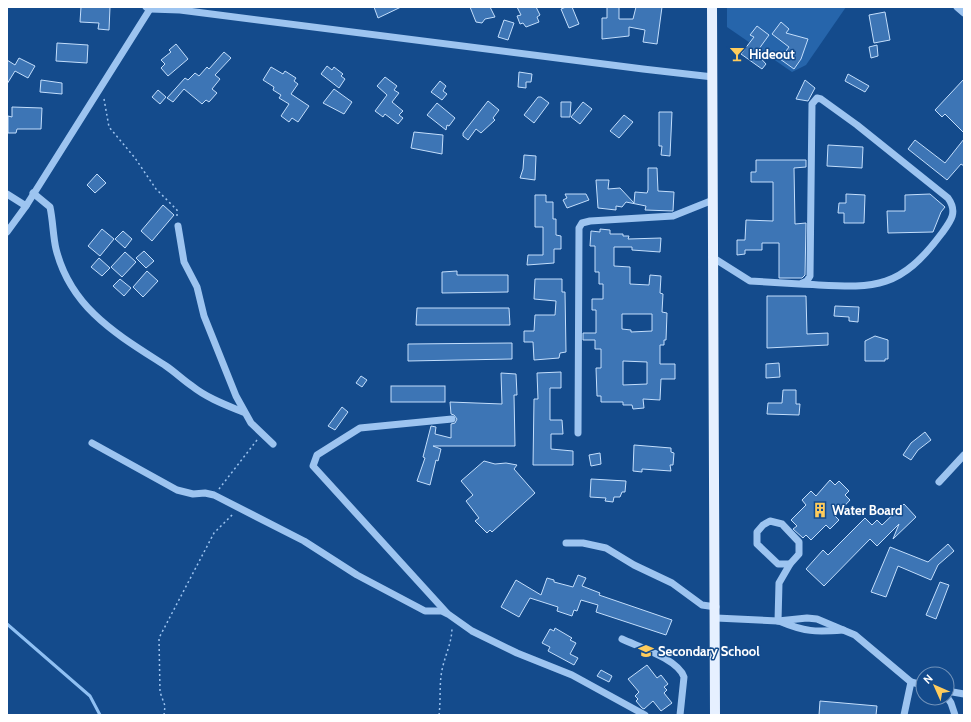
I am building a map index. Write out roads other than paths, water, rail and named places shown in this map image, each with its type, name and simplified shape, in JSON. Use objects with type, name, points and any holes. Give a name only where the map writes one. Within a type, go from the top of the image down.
[{"type":"main road","points":[[712,7],[712,257],[716,607],[715,715]]},
{"type":"street","points":[[957,7],[964,13]]},
{"type":"street","points":[[7,232],[26,206],[103,86],[148,8],[180,10],[713,77]]},
{"type":"street","points":[[712,257],[750,281],[800,284],[857,287],[872,286],[903,273],[926,254],[951,220],[954,212],[953,204],[948,198],[857,125],[832,106],[817,98],[812,104],[810,276],[807,281],[800,284]]},
{"type":"street","points":[[34,193],[50,207],[56,249],[68,279],[84,304],[104,325],[127,342],[172,370],[193,387],[222,403],[244,412]]},
{"type":"street","points":[[7,194],[26,206]]},
{"type":"street","points":[[578,432],[579,228],[582,223],[590,221],[673,216],[713,200]]},
{"type":"street","points":[[178,226],[184,262],[197,287],[204,316],[244,412],[262,434],[273,444]]},
{"type":"street","points":[[448,614],[313,466],[313,462],[317,455],[360,428],[452,419]]},
{"type":"street","points":[[92,443],[177,490],[192,494],[205,493],[214,495],[304,541],[357,575],[425,611],[442,611],[472,630],[517,653],[572,675],[645,715]]},
{"type":"street","points":[[939,482],[964,455]]},
{"type":"street","points":[[778,621],[779,583],[790,564],[799,554],[799,542],[778,522],[766,522],[757,532],[757,544],[778,564],[790,564]]},
{"type":"street","points":[[566,543],[606,548],[634,565],[672,583],[702,605],[716,607]]},
{"type":"street","points":[[716,618],[778,621],[807,618],[817,619],[855,635],[910,682],[915,683]]},
{"type":"street","points":[[778,621],[804,631],[815,632],[843,630]]},
{"type":"street","points":[[622,639],[672,662],[682,671],[684,677],[680,715]]},
{"type":"street","points":[[904,715],[910,682]]},
{"type":"waterway","points":[[7,624],[90,696],[100,715]]},
{"type":"place","name":"Hideout","points":[[737,54]]},
{"type":"place","name":"Water Board","points":[[820,510]]},
{"type":"place","name":"Secondary School","points":[[646,651]]}]
